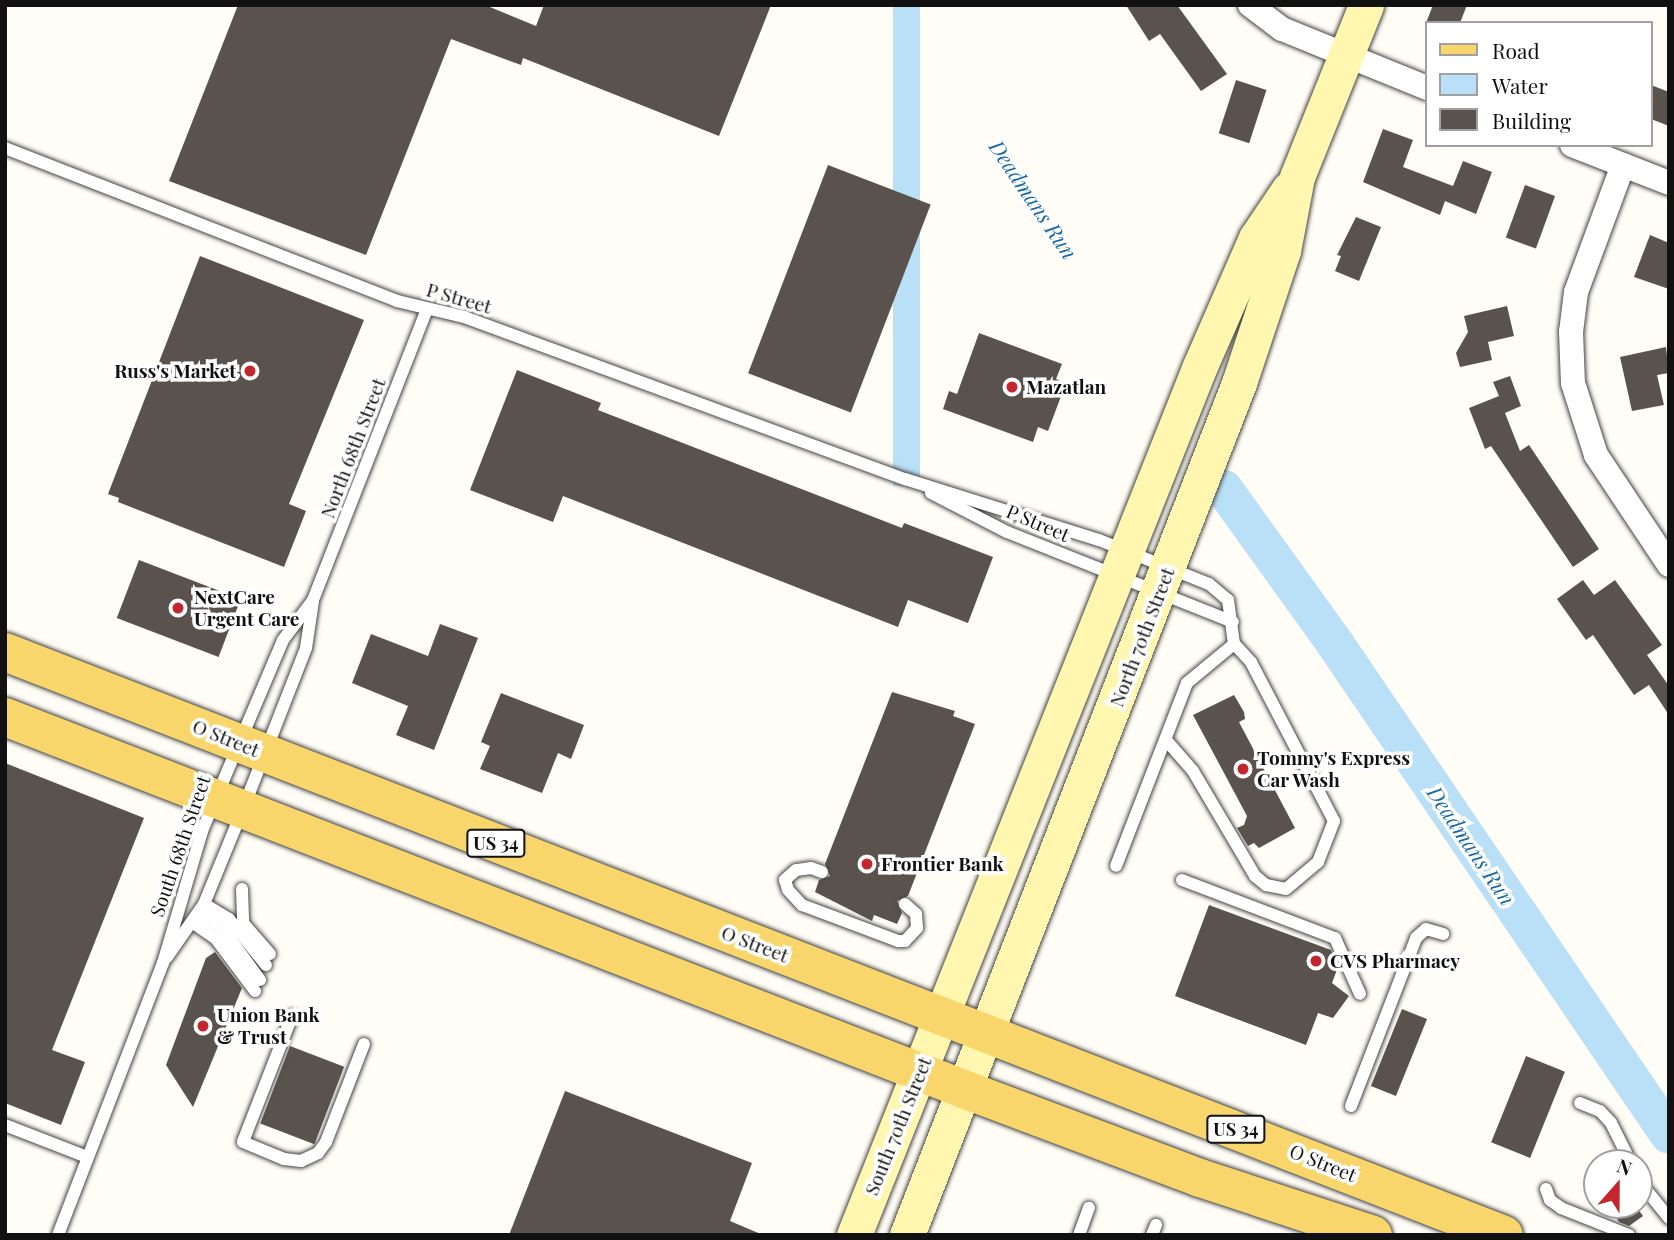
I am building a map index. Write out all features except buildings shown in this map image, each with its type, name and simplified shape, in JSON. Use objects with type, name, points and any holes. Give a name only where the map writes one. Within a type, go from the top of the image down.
[{"type":"main road","name":"North 70th Street","points":[[966,1090],[1265,315],[1297,177],[1366,5]]},
{"type":"main road","name":"North 70th Street","points":[[941,1017],[1119,563],[1256,238],[1297,177]]},
{"type":"main road","name":"O Street","points":[[5,652],[1489,1232]]},
{"type":"main road","points":[[5,717],[966,1090],[1200,1178],[1373,1235]]},
{"type":"main road","name":"South 70th Street","points":[[854,1235],[941,1017]]},
{"type":"main road","points":[[907,1235],[966,1090]]},
{"type":"street","points":[[1250,5],[1282,29],[1426,88]]},
{"type":"street","points":[[1577,147],[1669,183]]},
{"type":"street","points":[[1623,165],[1576,292],[1571,332],[1573,383],[1596,455],[1669,565]]},
{"type":"lane","name":"P Street","points":[[5,148],[427,309],[464,317],[905,480],[1164,581]]},
{"type":"lane","name":"North 68th Street","points":[[229,804],[252,749],[306,648],[313,600],[427,309]]},
{"type":"lane","name":"P Street","points":[[905,480],[1007,532],[1119,563],[1164,581]]},
{"type":"lane","points":[[1164,581],[1233,622]]},
{"type":"lane","points":[[1164,581],[1209,584],[1228,600],[1234,644],[1251,662],[1334,821],[1318,862],[1286,889],[1266,885],[1255,876],[1194,771],[1166,740]]},
{"type":"lane","name":"North 68th Street","points":[[252,749],[283,640],[313,600]]},
{"type":"lane","points":[[1116,866],[1187,683],[1234,644]]},
{"type":"lane","name":"South 68th Street","points":[[58,1235],[163,963],[179,898],[229,804],[252,749]]},
{"type":"lane","name":"South 68th Street","points":[[163,963],[198,913],[229,804]]},
{"type":"lane","points":[[822,872],[811,868],[796,870],[785,880],[788,890],[802,905],[898,942],[911,937],[917,928],[916,914],[905,904]]},
{"type":"lane","points":[[1182,880],[1335,938],[1360,995]]},
{"type":"lane","points":[[198,913],[229,919],[268,960],[243,923],[242,889]]},
{"type":"lane","points":[[198,913],[216,939],[258,985]]},
{"type":"lane","points":[[1350,1106],[1416,938],[1426,929],[1443,934]]},
{"type":"lane","points":[[292,1016],[243,1142],[284,1159],[302,1161],[318,1153],[364,1044]]},
{"type":"lane","points":[[1580,1103],[1600,1111],[1611,1123],[1624,1149]]},
{"type":"lane","points":[[5,1125],[87,1157]]},
{"type":"lane","points":[[1546,1189],[1550,1200],[1561,1208],[1629,1235]]},
{"type":"lane","points":[[1653,1198],[1669,1218]]},
{"type":"lane","points":[[1079,1235],[1089,1208]]},
{"type":"water","points":[[893,5],[920,5],[920,486],[893,486]]},
{"type":"waterway","name":"Deadmans Run","points":[[1224,489],[1336,645],[1669,1135]]},
{"type":"place","name":"Russ's Market","points":[[250,371]]},
{"type":"place","name":"Mazatlan","points":[[1012,387]]},
{"type":"place","name":"NextCare Urgent Care","points":[[178,608]]},
{"type":"place","name":"Tommy's Express Car Wash","points":[[1243,769]]},
{"type":"place","name":"Frontier Bank","points":[[867,864]]},
{"type":"place","name":"CVS Pharmacy","points":[[1316,961]]},
{"type":"place","name":"Union Bank & Trust","points":[[203,1026]]}]
